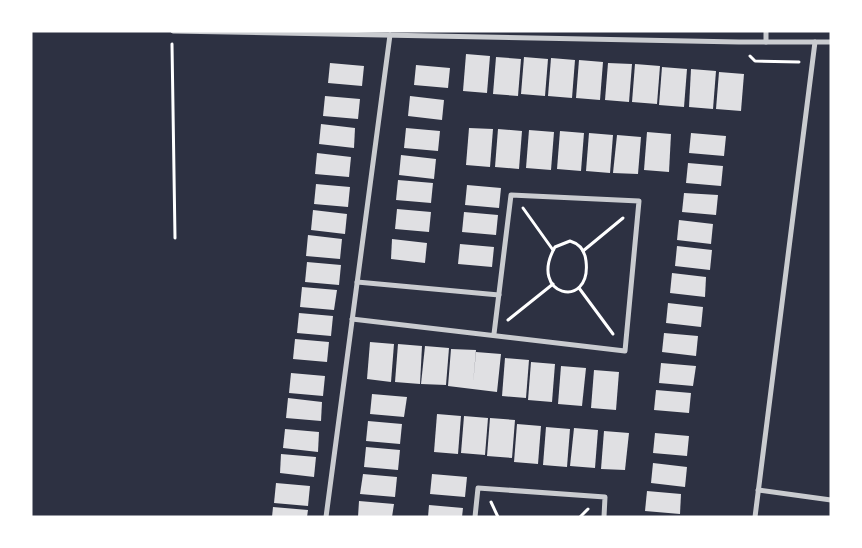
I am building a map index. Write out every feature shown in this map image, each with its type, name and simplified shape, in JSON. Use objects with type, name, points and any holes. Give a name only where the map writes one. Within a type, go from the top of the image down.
[{"type":"street","points":[[173,31],[739,42],[831,42]]},
{"type":"street","points":[[766,31],[766,42]]},
{"type":"street","points":[[326,517],[390,35]]},
{"type":"street","points":[[755,517],[816,42]]},
{"type":"street","points":[[352,319],[494,333],[625,351],[639,202],[511,195],[494,333]]},
{"type":"street","points":[[357,282],[499,295]]},
{"type":"street","points":[[475,517],[478,488],[605,497],[604,517]]},
{"type":"street","points":[[758,490],[831,500]]},
{"type":"path","points":[[172,41],[175,238]]},
{"type":"path","points":[[739,42],[755,61],[813,63]]},
{"type":"path","points":[[514,195],[553,250]]},
{"type":"path","points":[[583,251],[639,205]]},
{"type":"path","points":[[570,241],[578,244],[583,251],[586,259],[584,280],[579,288],[571,293],[556,289],[550,280],[548,269],[553,250],[563,242],[570,241]]},
{"type":"path","points":[[494,333],[553,284]]},
{"type":"path","points":[[579,288],[625,351]]},
{"type":"building","points":[[466,54],[490,56],[487,93],[463,91]]},
{"type":"building","points":[[496,57],[521,59],[518,96],[493,94]]},
{"type":"building","points":[[524,57],[548,59],[545,96],[521,94]]},
{"type":"building","points":[[551,58],[575,60],[572,98],[548,96]]},
{"type":"building","points":[[579,60],[603,62],[600,100],[576,98]]},
{"type":"building","points":[[330,63],[364,66],[362,86],[328,83]]},
{"type":"building","points":[[608,63],[632,64],[629,102],[605,100]]},
{"type":"building","points":[[635,64],[660,66],[657,104],[632,102]]},
{"type":"building","points":[[416,65],[450,68],[448,88],[414,85]]},
{"type":"building","points":[[662,67],[687,69],[684,107],[659,105]]},
{"type":"building","points":[[691,69],[716,71],[713,109],[689,107]]},
{"type":"building","points":[[719,72],[744,74],[741,111],[716,109]]},
{"type":"building","points":[[325,96],[360,99],[358,119],[323,116]]},
{"type":"building","points":[[410,96],[444,100],[442,120],[408,116]]},
{"type":"building","points":[[321,124],[355,128],[354,148],[319,144]]},
{"type":"building","points":[[406,128],[440,131],[438,151],[404,148]]},
{"type":"building","points":[[469,128],[493,129],[490,167],[466,165]]},
{"type":"building","points":[[498,129],[522,131],[519,169],[495,167]]},
{"type":"building","points":[[529,130],[554,132],[551,170],[526,168]]},
{"type":"building","points":[[560,131],[584,133],[581,171],[557,169]]},
{"type":"building","points":[[647,132],[671,134],[669,172],[644,170]]},
{"type":"building","points":[[589,133],[613,135],[610,173],[586,171]]},
{"type":"building","points":[[691,133],[726,136],[724,156],[689,153]]},
{"type":"building","points":[[617,135],[641,137],[638,174],[613,173]]},
{"type":"building","points":[[317,153],[351,157],[349,177],[315,174]]},
{"type":"building","points":[[401,155],[436,159],[434,179],[399,175]]},
{"type":"building","points":[[688,163],[723,166],[721,186],[686,183]]},
{"type":"building","points":[[398,180],[433,183],[431,203],[396,200]]},
{"type":"building","points":[[316,184],[350,187],[348,207],[314,204]]},
{"type":"building","points":[[467,185],[501,188],[499,208],[465,205]]},
{"type":"building","points":[[684,193],[718,195],[716,215],[682,212]]},
{"type":"building","points":[[397,209],[431,212],[429,232],[395,229]]},
{"type":"building","points":[[313,210],[347,214],[345,234],[311,230]]},
{"type":"building","points":[[464,212],[498,215],[496,235],[462,232]]},
{"type":"building","points":[[679,220],[713,224],[711,244],[677,240]]},
{"type":"building","points":[[308,235],[342,239],[340,259],[306,256]]},
{"type":"building","points":[[392,239],[427,243],[425,263],[391,259]]},
{"type":"building","points":[[460,244],[494,247],[492,267],[458,264]]},
{"type":"building","points":[[677,246],[712,250],[710,270],[675,266]]},
{"type":"building","points":[[307,262],[341,265],[339,285],[305,282]]},
{"type":"building","points":[[672,273],[706,277],[705,297],[670,293]]},
{"type":"building","points":[[302,287],[337,290],[334,310],[300,307]]},
{"type":"building","points":[[668,303],[703,307],[701,327],[666,323]]},
{"type":"building","points":[[299,313],[333,316],[331,336],[297,333]]},
{"type":"building","points":[[664,333],[698,336],[696,356],[662,352]]},
{"type":"building","points":[[295,339],[329,342],[327,362],[293,359]]},
{"type":"building","points":[[370,342],[394,344],[391,382],[367,379]]},
{"type":"building","points":[[398,344],[422,346],[420,384],[395,382]]},
{"type":"building","points":[[425,346],[449,348],[446,385],[421,384]]},
{"type":"building","points":[[451,349],[476,350],[473,384],[476,352],[501,354],[497,392],[448,386]]},
{"type":"building","points":[[505,358],[529,360],[526,398],[502,396]]},
{"type":"building","points":[[531,362],[555,364],[552,402],[528,400]]},
{"type":"building","points":[[661,363],[696,366],[693,386],[659,383]]},
{"type":"building","points":[[561,366],[586,368],[582,406],[558,404]]},
{"type":"building","points":[[594,370],[619,372],[616,410],[591,408]]},
{"type":"building","points":[[291,373],[325,376],[323,396],[289,393]]},
{"type":"building","points":[[656,390],[691,393],[689,413],[654,410]]},
{"type":"building","points":[[372,394],[407,397],[404,417],[370,414]]},
{"type":"building","points":[[288,398],[322,402],[321,421],[286,418]]},
{"type":"building","points":[[437,414],[461,416],[458,454],[434,452]]},
{"type":"building","points":[[464,416],[488,418],[485,455],[461,453]]},
{"type":"building","points":[[490,418],[515,420],[512,458],[487,456]]},
{"type":"building","points":[[368,421],[402,424],[400,444],[366,441]]},
{"type":"building","points":[[517,424],[541,426],[538,464],[514,462]]},
{"type":"building","points":[[546,427],[570,429],[567,467],[543,465]]},
{"type":"building","points":[[574,428],[598,430],[595,468],[570,466]]},
{"type":"building","points":[[285,429],[319,432],[318,452],[283,448]]},
{"type":"building","points":[[604,431],[629,433],[625,470],[601,469]]},
{"type":"building","points":[[655,433],[689,436],[687,456],[653,453]]},
{"type":"building","points":[[366,447],[400,450],[398,470],[364,467]]},
{"type":"building","points":[[281,454],[316,457],[314,477],[280,473]]},
{"type":"building","points":[[653,463],[687,467],[685,487],[651,483]]},
{"type":"building","points":[[363,474],[397,477],[395,497],[360,494]]},
{"type":"building","points":[[432,474],[467,477],[465,497],[430,494]]},
{"type":"building","points":[[276,483],[310,486],[308,506],[274,503]]},
{"type":"building","points":[[647,491],[681,494],[680,514],[645,511]]},
{"type":"building","points":[[359,501],[394,504],[392,517],[358,517]]},
{"type":"building","points":[[429,505],[463,508],[462,517],[428,517]]},
{"type":"building","points":[[273,507],[308,510],[307,517],[272,517]]}]
